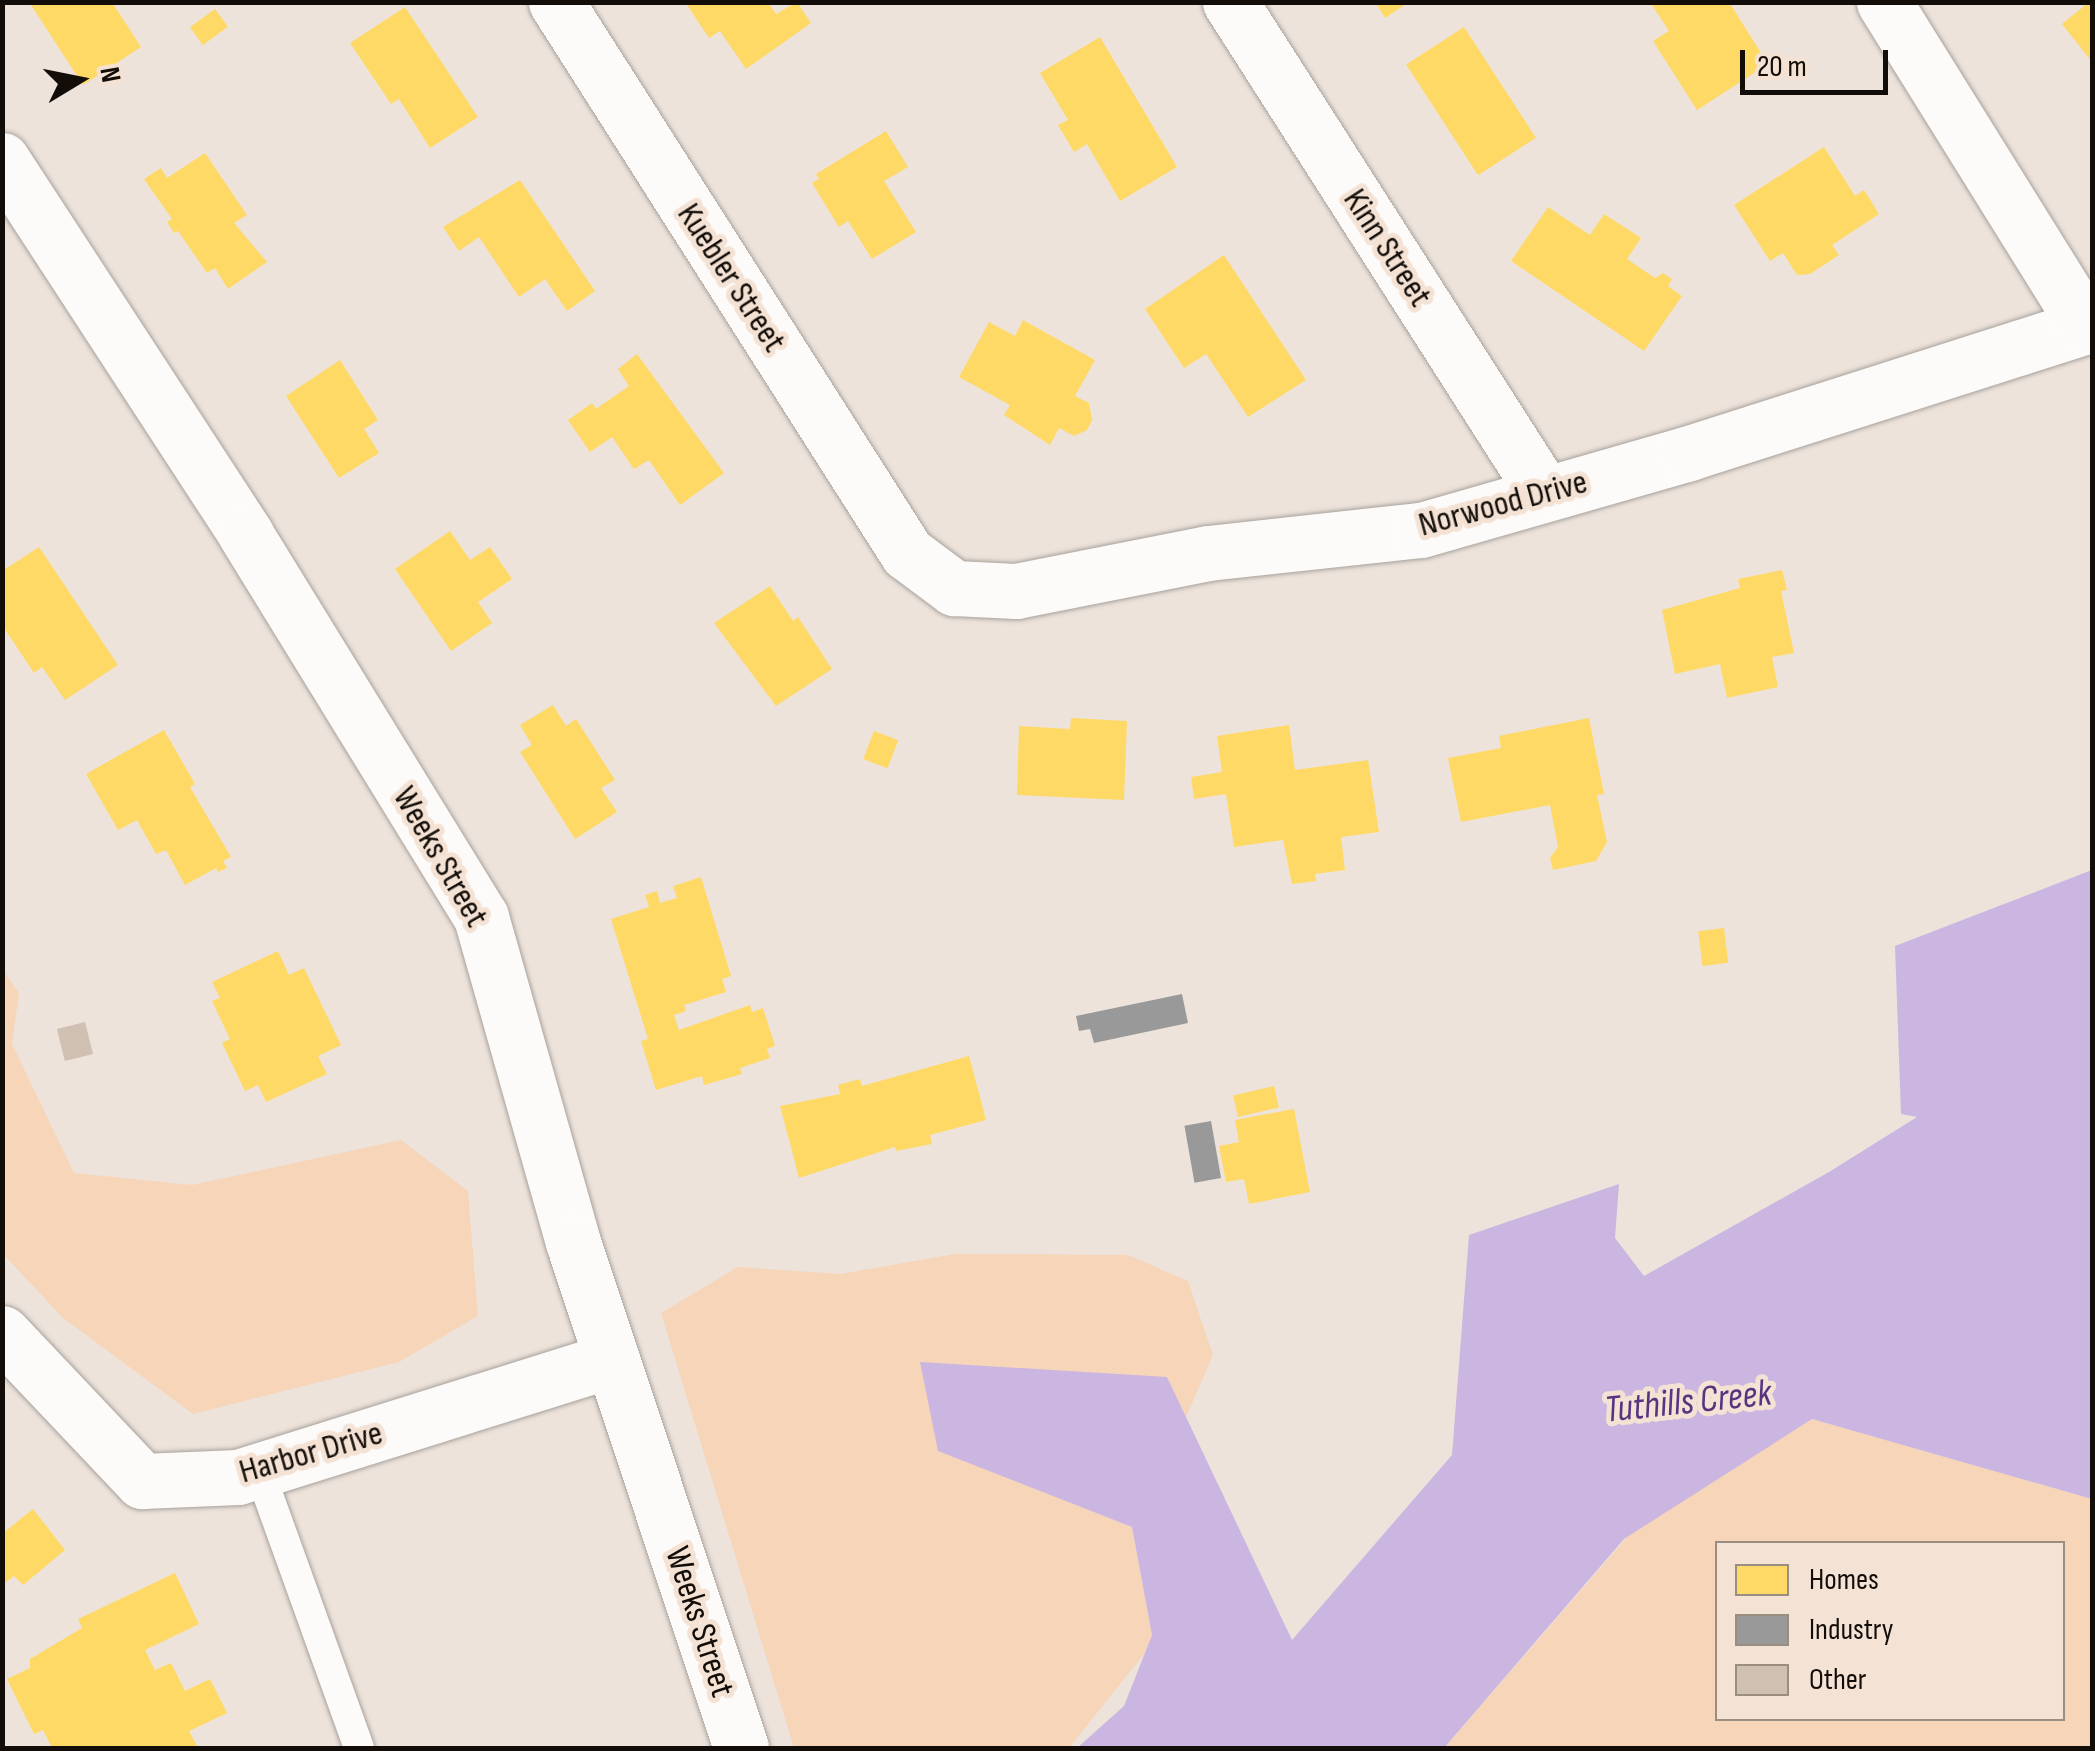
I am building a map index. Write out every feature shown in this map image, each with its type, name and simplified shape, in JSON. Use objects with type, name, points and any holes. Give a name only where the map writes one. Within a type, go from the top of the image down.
[{"type":"street","name":"Kuebler Street","points":[[556,2],[907,553]]},
{"type":"street","name":"Kinn Street","points":[[1230,2],[1544,493]]},
{"type":"street","points":[[1884,2],[2089,325]]},
{"type":"street","name":"Weeks Street","points":[[2,160],[246,535],[480,917],[573,1242],[741,1748]]},
{"type":"street","name":"Norwood Drive","points":[[907,553],[954,588],[1016,592],[1208,552],[1422,530],[1689,453],[2089,325]]},
{"type":"street","name":"Harbor Drive","points":[[2,1334],[142,1481],[238,1477],[612,1360]]},
{"type":"lane","points":[[259,1470],[359,1748]]},
{"type":"shaded area","points":[[3,970],[19,993],[12,1044],[74,1173],[192,1185],[401,1140],[468,1191],[478,1316],[399,1362],[193,1414],[63,1318],[3,1254]]},
{"type":"shaded area","points":[[955,1254],[1128,1255],[1188,1281],[1213,1355],[1186,1417],[1167,1377],[939,1451],[1132,1527],[1152,1635],[1144,1654],[1069,1748],[794,1748],[661,1313],[738,1267],[840,1274]]},
{"type":"shaded area","points":[[1812,1419],[2092,1499],[2092,1748],[1444,1748],[1629,1535]]},
{"type":"water","name":"Tuthills Creek","points":[[2092,870],[2092,1499],[1812,1419],[1624,1539],[1444,1748],[1077,1748],[1124,1706],[1152,1635],[1132,1527],[938,1451],[920,1362],[1167,1377],[1292,1640],[1452,1455],[1469,1235],[1619,1184],[1615,1238],[1644,1276],[1829,1172],[1917,1117],[1901,1114],[1895,946]]},
{"type":"building: Homes","points":[[29,2],[112,2],[141,47],[83,85]]},
{"type":"building: Homes","points":[[685,2],[768,2],[776,14],[797,2],[811,23],[746,69],[720,31],[709,38]]},
{"type":"building: Homes","points":[[1375,2],[1409,2],[1385,18]]},
{"type":"building: Homes","points":[[1650,2],[1729,2],[1768,64],[1697,110],[1653,41],[1669,31]]},
{"type":"building: Homes","points":[[2092,2],[2092,62],[2062,24]]},
{"type":"building: Homes","points":[[405,7],[478,117],[430,148],[399,99],[391,104],[350,43]]},
{"type":"building: Homes","points":[[215,9],[228,27],[203,45],[190,27]]},
{"type":"building: Homes","points":[[1464,27],[1536,138],[1478,175],[1406,65]]},
{"type":"building: Homes","points":[[1100,37],[1177,167],[1120,201],[1087,144],[1074,152],[1058,125],[1068,120],[1040,73]]},
{"type":"building: Homes","points":[[886,131],[908,167],[884,181],[916,232],[872,259],[848,221],[839,227],[812,183],[819,179],[816,174]]},
{"type":"building: Homes","points":[[1824,147],[1855,196],[1864,190],[1879,214],[1832,245],[1839,255],[1810,274],[1797,275],[1783,253],[1770,261],[1734,205]]},
{"type":"building: Homes","points":[[205,153],[247,215],[234,223],[267,262],[228,289],[215,268],[207,273],[178,231],[174,233],[167,222],[172,219],[144,179],[161,168],[167,178]]},
{"type":"building: Homes","points":[[520,180],[595,291],[567,311],[545,279],[519,297],[479,237],[459,251],[443,227]]},
{"type":"building: Homes","points":[[1548,207],[1590,235],[1604,214],[1641,238],[1627,259],[1655,278],[1663,273],[1672,279],[1668,286],[1682,296],[1644,351],[1511,261]]},
{"type":"building: Homes","points":[[1224,255],[1306,380],[1248,417],[1206,354],[1184,368],[1145,309]]},
{"type":"building: Homes","points":[[1023,320],[1095,360],[1075,396],[1089,403],[1092,420],[1087,430],[1074,436],[1059,428],[1050,445],[1004,415],[1010,405],[959,377],[989,322],[1015,336]]},
{"type":"building: Homes","points":[[637,354],[724,473],[680,505],[649,460],[634,469],[612,437],[590,452],[568,420],[592,403],[596,409],[629,386],[618,369]]},
{"type":"building: Homes","points":[[340,360],[378,420],[364,429],[379,453],[339,478],[286,396]]},
{"type":"building: Homes","points":[[450,531],[470,560],[490,547],[512,579],[478,602],[492,623],[451,651],[395,569]]},
{"type":"building: Homes","points":[[39,547],[118,665],[65,700],[42,667],[34,673],[2,625],[2,571]]},
{"type":"building: Homes","points":[[1782,570],[1787,590],[1781,591],[1794,653],[1772,657],[1778,687],[1727,698],[1720,664],[1675,674],[1662,610],[1740,588],[1738,579]]},
{"type":"building: Homes","points":[[770,586],[793,621],[798,617],[832,669],[776,706],[714,623]]},
{"type":"building: Homes","points":[[553,705],[566,726],[576,719],[615,780],[601,788],[617,812],[575,839],[520,752],[532,745],[520,725]]},
{"type":"building: Homes","points":[[1071,718],[1127,721],[1124,800],[1017,795],[1019,726],[1070,729]]},
{"type":"building: Homes","points":[[1589,718],[1604,794],[1597,795],[1607,842],[1596,861],[1553,870],[1550,858],[1558,847],[1550,805],[1461,822],[1448,758],[1501,748],[1499,736]]},
{"type":"building: Homes","points":[[1289,725],[1295,770],[1368,760],[1379,832],[1341,837],[1345,870],[1315,874],[1316,881],[1292,884],[1283,840],[1234,847],[1226,794],[1194,799],[1191,777],[1222,772],[1217,736]]},
{"type":"building: Homes","points":[[164,730],[195,784],[190,787],[231,857],[223,861],[227,868],[218,872],[216,868],[185,885],[166,850],[156,854],[137,820],[118,830],[86,774]]},
{"type":"building: Homes","points":[[874,731],[898,740],[888,768],[863,759]]},
{"type":"building: Homes","points":[[701,877],[731,976],[722,979],[726,992],[684,1005],[686,1011],[674,1015],[679,1030],[750,1005],[752,1012],[763,1008],[775,1046],[767,1049],[770,1058],[740,1068],[742,1074],[704,1085],[702,1076],[656,1090],[641,1041],[648,1039],[611,919],[649,907],[645,895],[657,891],[660,903],[677,898],[673,886]]},
{"type":"building: Homes","points":[[1724,928],[1728,963],[1702,966],[1698,931]]},
{"type":"building: Homes","points":[[278,951],[289,975],[304,968],[341,1045],[318,1056],[327,1074],[266,1102],[258,1085],[245,1091],[222,1043],[230,1039],[212,1001],[220,998],[212,982]]},
{"type":"building: Homes","points":[[969,1056],[986,1120],[930,1135],[932,1144],[896,1151],[895,1147],[799,1178],[780,1106],[840,1094],[838,1085],[860,1079],[862,1086]]},
{"type":"building: Homes","points":[[1274,1086],[1279,1107],[1238,1117],[1233,1095]]},
{"type":"building: Homes","points":[[1294,1109],[1310,1192],[1249,1204],[1244,1179],[1226,1182],[1219,1146],[1239,1142],[1235,1120]]},
{"type":"building: Homes","points":[[33,1509],[65,1550],[23,1585],[14,1576],[2,1585],[2,1534]]},
{"type":"building: Homes","points":[[175,1573],[199,1624],[145,1650],[155,1670],[171,1663],[185,1691],[210,1679],[227,1713],[189,1731],[198,1748],[52,1748],[43,1730],[34,1734],[7,1679],[30,1668],[30,1659],[82,1628],[78,1619]]},
{"type":"building: Industry","points":[[1182,994],[1188,1023],[1094,1043],[1090,1029],[1079,1031],[1076,1016]]},
{"type":"building: Industry","points":[[1211,1121],[1221,1178],[1194,1183],[1184,1126]]},
{"type":"building: Other","points":[[85,1022],[93,1054],[65,1061],[57,1029]]}]
